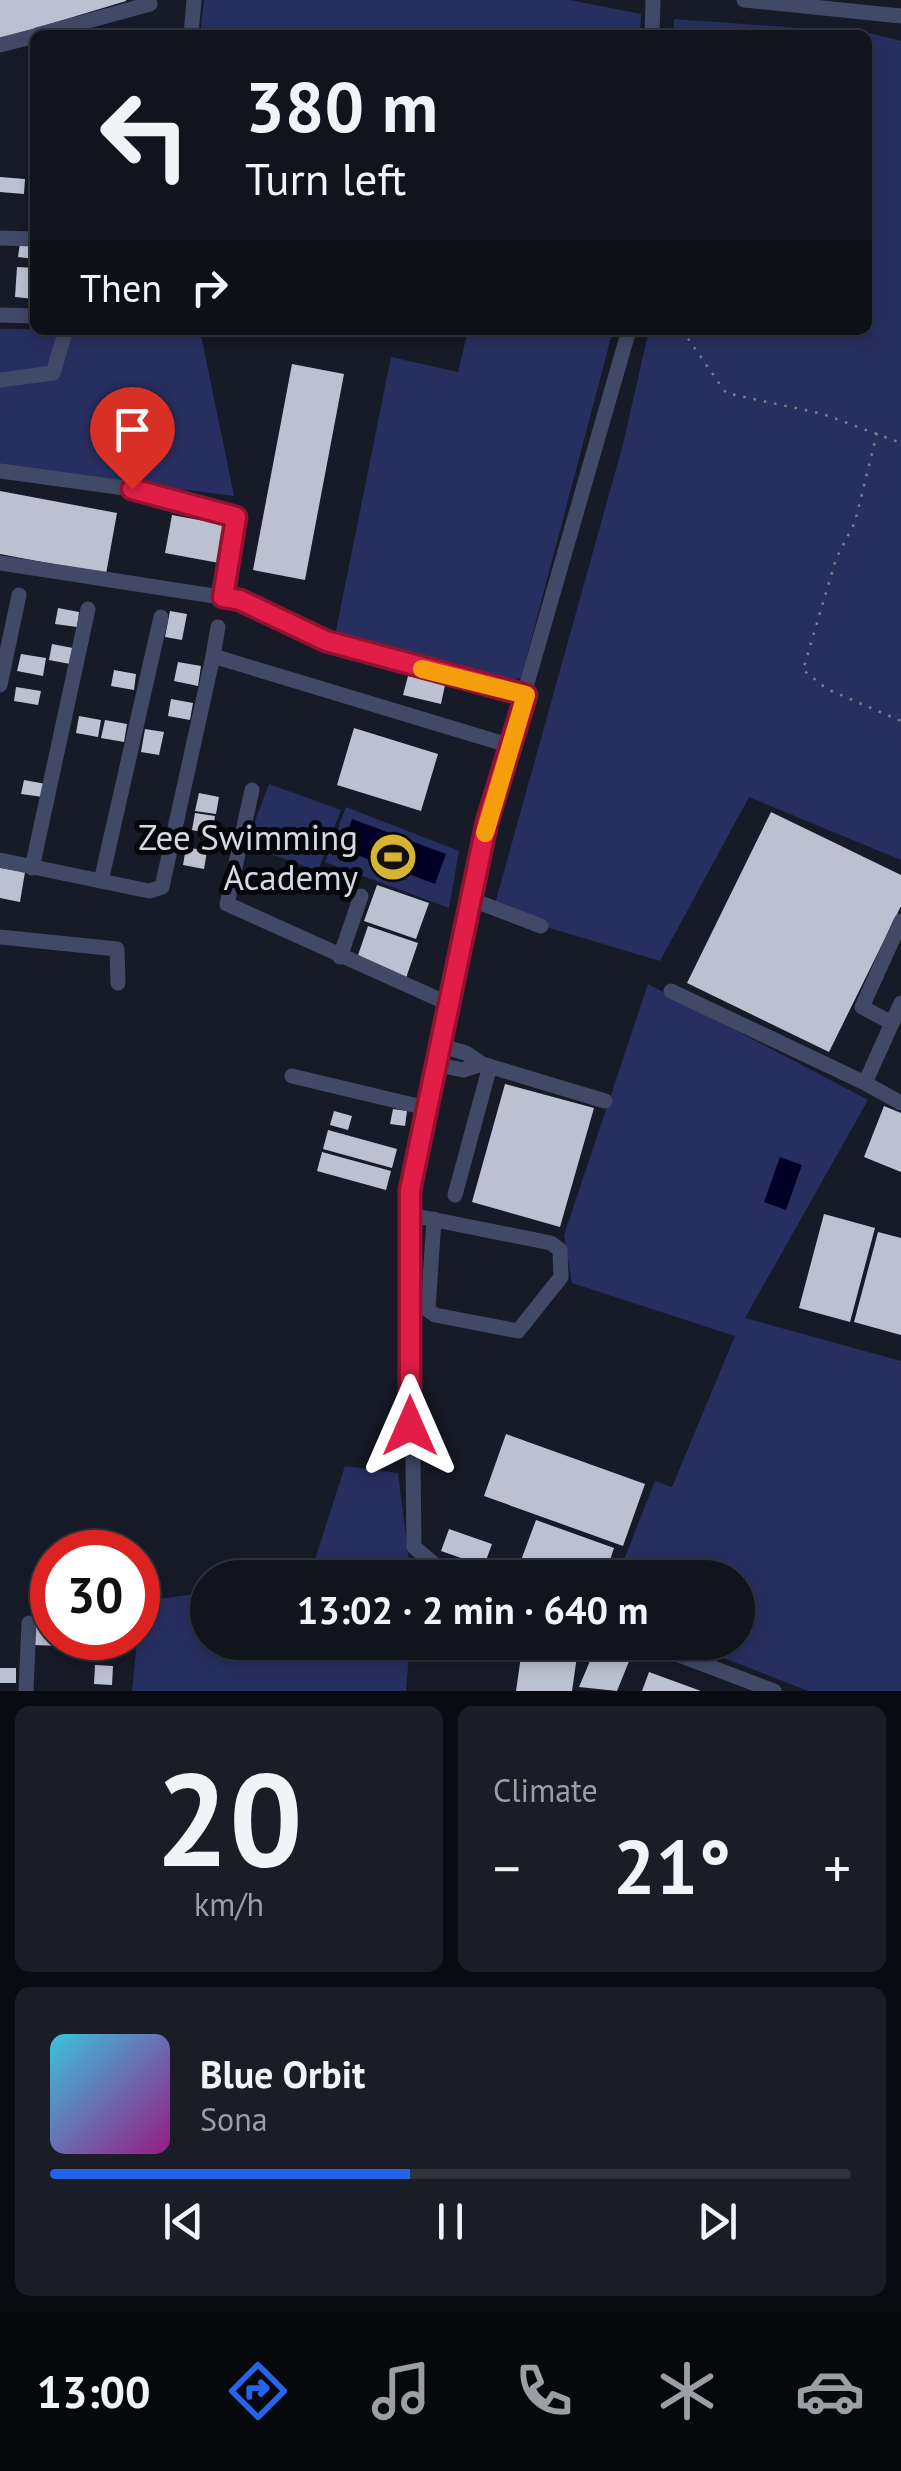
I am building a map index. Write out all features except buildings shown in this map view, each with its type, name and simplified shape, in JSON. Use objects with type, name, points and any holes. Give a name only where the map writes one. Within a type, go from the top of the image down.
[{"type":"street","points":[[54,30],[150,4],[150,0]]},
{"type":"street","points":[[191,30],[194,0]]},
{"type":"street","points":[[652,30],[653,0]]},
{"type":"street","points":[[744,0],[901,16]]},
{"type":"street","points":[[0,45],[30,37]]},
{"type":"street","points":[[0,238],[30,239]]},
{"type":"street","points":[[0,315],[30,316]]},
{"type":"street","points":[[0,380],[53,373],[64,335]]},
{"type":"street","points":[[429,1560],[414,1547],[410,1190],[487,822],[628,335]]},
{"type":"street","points":[[0,471],[240,509],[223,597]]},
{"type":"street","points":[[0,563],[240,600],[326,641],[526,695]]},
{"type":"street","points":[[0,685],[19,595]]},
{"type":"street","points":[[32,868],[88,609]]},
{"type":"street","points":[[101,881],[160,617]]},
{"type":"street","points":[[0,860],[149,891],[162,887],[218,626]]},
{"type":"street","points":[[213,656],[511,746]]},
{"type":"street","points":[[252,790],[227,904],[447,1003]]},
{"type":"street","points":[[340,957],[361,896]]},
{"type":"street","points":[[470,898],[541,926]]},
{"type":"street","points":[[892,1023],[862,1006],[901,922]]},
{"type":"street","points":[[0,937],[116,949],[118,983]]},
{"type":"street","points":[[672,991],[901,1103]]},
{"type":"street","points":[[866,1083],[901,1003]]},
{"type":"street","points":[[438,1045],[486,1065],[605,1101]]},
{"type":"street","points":[[434,1064],[463,1070],[486,1065]]},
{"type":"street","points":[[455,1196],[486,1065]]},
{"type":"street","points":[[292,1076],[426,1108]]},
{"type":"street","points":[[411,1215],[434,1219],[556,1245],[562,1277],[518,1330],[435,1314],[428,1310],[434,1219]]},
{"type":"street","points":[[26,1691],[29,1624]]},
{"type":"street","points":[[693,1660],[774,1691]]},
{"type":"path","points":[[685,335],[726,393],[823,414],[901,444]]},
{"type":"path","points":[[877,433],[854,522],[836,559],[803,670],[826,689],[901,721]]},
{"type":"shaded area","points":[[204,0],[570,0],[641,14],[640,30],[201,30]]},
{"type":"shaded area","points":[[674,19],[827,30],[673,30]]},
{"type":"shaded area","points":[[872,34],[901,41],[901,860],[749,797],[660,961],[493,911],[623,444],[648,335],[872,335]]},
{"type":"shaded area","points":[[0,329],[30,329],[30,335],[201,335],[234,496],[0,466]]},
{"type":"shaded area","points":[[467,335],[612,335],[521,678],[508,680],[335,636],[391,357],[458,372]]},
{"type":"shaded area","points":[[269,784],[341,810],[318,871],[246,845]]},
{"type":"shaded area","name":"Zee Swimming Academy","points":[[346,807],[459,851],[449,908],[325,862]]},
{"type":"shaded area","points":[[352,819],[446,854],[435,884],[341,849]]},
{"type":"shaded area","points":[[648,984],[868,1100],[745,1318],[901,1361],[901,1691],[808,1691],[729,1660],[755,1660],[755,1560],[624,1560],[655,1481],[672,1487],[735,1336],[572,1283],[564,1235]]},
{"type":"shaded area","points":[[780,1157],[802,1165],[786,1210],[764,1202]]},
{"type":"shaded area","points":[[345,1466],[398,1473],[409,1560],[315,1560]]},
{"type":"shaded area","points":[[190,1595],[190,1660],[409,1660],[406,1691],[132,1691],[135,1660],[160,1660],[160,1599]]},
{"type":"slow traffic","points":[[422,669],[526,695],[485,833]]},
{"type":"place","name":"Zee Swimming Academy","points":[[393,857]]},
{"type":"route","points":[[132,489],[236,517],[223,597],[240,600],[326,641],[526,695],[487,822],[410,1190],[410,1426]]}]
